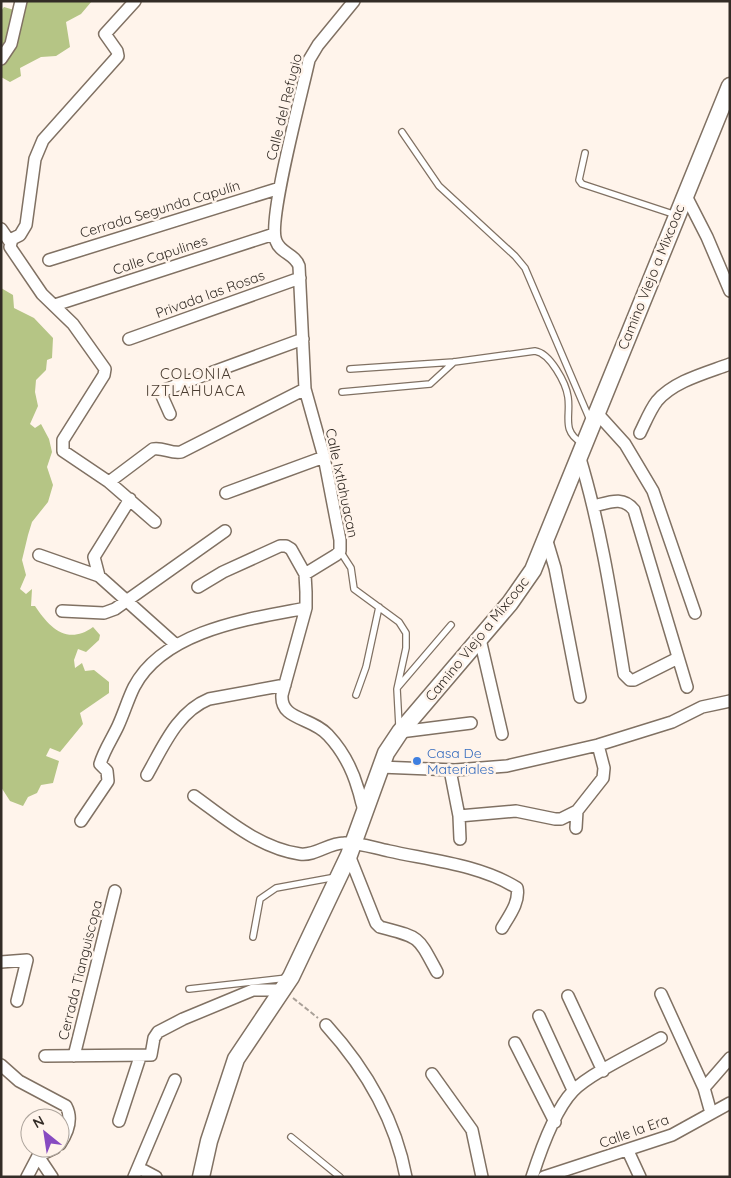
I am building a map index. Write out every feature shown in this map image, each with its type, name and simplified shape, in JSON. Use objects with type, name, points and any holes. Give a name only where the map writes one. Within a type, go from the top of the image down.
[{"type":"main road","name":"Camino Viejo a Mixcoac","points":[[201,1177],[208,1141],[236,1058],[287,983],[340,876],[352,849],[380,767],[400,732],[480,640],[510,603],[533,570],[730,86]]},
{"type":"street","points":[[1,59],[10,44],[21,1]]},
{"type":"street","points":[[10,242],[20,235],[26,225],[35,159],[43,140],[94,86],[118,56],[117,51],[105,34],[135,1]]},
{"type":"street","name":"Calle del Refugio","points":[[274,234],[280,188],[309,60],[318,45],[354,1]]},
{"type":"street","name":"Cerrada Segunda Capulín","points":[[49,260],[280,188]]},
{"type":"street","points":[[685,194],[704,230],[730,291]]},
{"type":"street","points":[[1,229],[10,242],[10,247],[42,294],[73,324],[105,369],[104,376],[63,440],[61,447],[65,454],[109,482],[155,522]]},
{"type":"street","name":"Calle Ixtlahuacan","points":[[274,234],[281,250],[297,262],[300,278],[306,389],[324,457],[340,540],[340,551],[322,565],[305,574]]},
{"type":"street","name":"Calle Capulines","points":[[54,305],[274,234]]},
{"type":"street","name":"Privada las Rosas","points":[[129,339],[300,278]]},
{"type":"street","points":[[170,414],[162,396],[164,390],[303,339]]},
{"type":"street","points":[[640,433],[656,403],[665,393],[688,381],[730,364]]},
{"type":"street","points":[[109,482],[153,449],[160,448],[175,453],[181,452],[306,389]]},
{"type":"street","points":[[594,418],[625,444],[653,492],[695,613]]},
{"type":"street","points":[[581,450],[594,506],[627,678],[630,680],[639,678],[678,658]]},
{"type":"street","points":[[226,493],[324,457]]},
{"type":"street","points":[[99,576],[94,557],[130,499]]},
{"type":"street","points":[[594,506],[622,500],[634,510],[687,687]]},
{"type":"street","points":[[62,611],[104,613],[115,610],[225,531]]},
{"type":"street","points":[[546,538],[555,568],[580,697]]},
{"type":"street","points":[[198,587],[223,572],[280,546],[286,546],[291,549],[305,574],[306,608],[282,700],[284,708],[288,712],[320,727],[342,751],[348,762],[365,811]]},
{"type":"street","points":[[39,555],[99,576],[175,644]]},
{"type":"street","points":[[81,820],[108,781],[107,771],[100,764],[135,686],[151,666],[175,644],[244,620],[306,608]]},
{"type":"street","points":[[480,640],[502,734]]},
{"type":"street","points":[[147,776],[181,718],[200,702],[286,685]]},
{"type":"street","points":[[380,767],[450,770],[507,766],[598,745],[672,722],[702,707],[730,701]]},
{"type":"street","points":[[400,732],[471,723]]},
{"type":"street","points":[[459,816],[516,812],[561,819],[577,811],[603,778],[604,768],[598,745]]},
{"type":"street","points":[[450,770],[459,816],[460,839]]},
{"type":"street","points":[[194,796],[252,838],[279,848],[302,854],[315,852],[332,844],[465,868],[508,882],[517,888],[517,902],[502,928]]},
{"type":"street","points":[[576,828],[577,811]]},
{"type":"street","points":[[352,849],[376,923],[380,927],[415,937],[420,941],[437,972]]},
{"type":"street","name":"Cerrada Tianguiscopa","points":[[74,1056],[114,891]]},
{"type":"street","points":[[1,962],[27,960],[18,1001]]},
{"type":"street","points":[[119,1121],[140,1057],[151,1055],[154,1038],[158,1032],[192,1015],[253,990],[287,983]]},
{"type":"street","points":[[661,994],[704,1088],[712,1113]]},
{"type":"street","points":[[568,996],[604,1071]]},
{"type":"street","points":[[539,1016],[573,1090]]},
{"type":"street","points":[[326,1025],[350,1051],[368,1077],[396,1137],[406,1177]]},
{"type":"street","points":[[532,1177],[547,1134],[573,1090],[661,1038]]},
{"type":"street","points":[[516,1043],[555,1122]]},
{"type":"street","name":"Cerrada Tianguiscopa","points":[[45,1056],[140,1057]]},
{"type":"street","points":[[704,1088],[730,1058]]},
{"type":"street","points":[[1,1065],[19,1081],[67,1108]]},
{"type":"street","points":[[432,1074],[472,1130],[482,1177]]},
{"type":"street","points":[[156,1177],[137,1172],[174,1080]]},
{"type":"street","name":"Calle la Era","points":[[544,1177],[672,1135],[730,1103]]},
{"type":"street","points":[[628,1151],[640,1177]]},
{"type":"street","points":[[27,1177],[37,1158]]},
{"type":"street","points":[[39,1158],[52,1177]]},
{"type":"lane","points":[[402,132],[439,186],[525,268],[594,418]]},
{"type":"lane","points":[[585,153],[579,180],[582,184],[676,215]]},
{"type":"lane","points":[[350,369],[454,362],[541,352],[547,357],[566,389],[568,399],[567,425],[581,450]]},
{"type":"lane","points":[[342,392],[430,384],[454,362]]},
{"type":"lane","points":[[340,551],[351,568],[354,589],[398,622],[406,633],[406,648],[396,702],[400,732]]},
{"type":"lane","points":[[356,695],[366,667],[379,607]]},
{"type":"lane","points":[[397,689],[451,625]]},
{"type":"lane","points":[[253,937],[260,899],[268,893],[276,888],[340,876]]},
{"type":"lane","points":[[189,988],[287,983]]},
{"type":"lane","points":[[291,1137],[340,1177]]},
{"type":"path","points":[[287,983],[326,1025]]},
{"type":"green space","points":[[25,1],[92,1],[81,14],[66,22],[70,47],[56,56],[41,57],[20,68],[21,76],[10,82],[1,77],[1,60],[11,54],[15,43],[1,45],[1,11],[4,7],[14,10]]},
{"type":"green space","points":[[1,288],[13,295],[14,308],[34,318],[53,338],[52,358],[47,360],[46,370],[36,380],[35,392],[38,406],[30,424],[35,428],[41,424],[49,439],[52,452],[47,467],[53,485],[48,502],[32,522],[22,560],[26,575],[20,589],[26,594],[32,589],[31,606],[35,606],[46,621],[60,632],[75,635],[93,627],[100,635],[99,640],[86,652],[78,649],[74,660],[75,668],[82,663],[85,671],[94,670],[109,682],[109,693],[80,713],[83,724],[60,752],[50,748],[46,756],[59,761],[53,783],[41,785],[37,793],[28,797],[23,806],[10,801],[1,787]]},
{"type":"place","name":"Casa De Materiales","points":[[417,761]]},
{"type":"district","name":"COLONIA IZTLAHUACA","points":[[196,382]]}]
